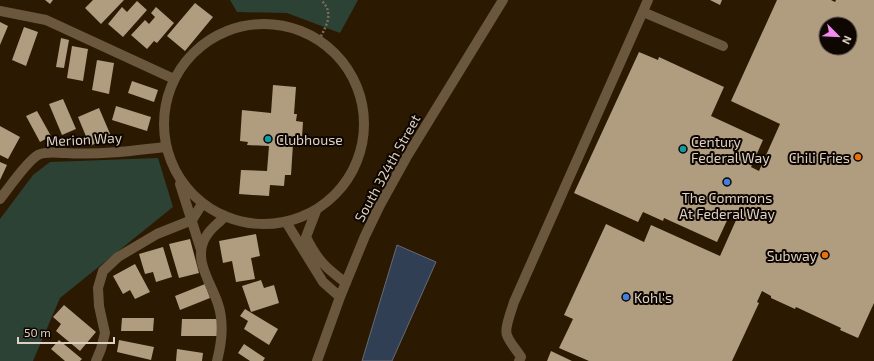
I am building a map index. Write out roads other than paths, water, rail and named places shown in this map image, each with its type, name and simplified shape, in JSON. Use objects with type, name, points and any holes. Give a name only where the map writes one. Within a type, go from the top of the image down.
[{"type":"street","name":"South 324th Street","points":[[317,361],[340,297],[365,236],[392,183],[503,0]]},
{"type":"street","points":[[519,361],[521,357],[507,336],[506,330],[514,302],[644,12],[648,0]]},
{"type":"street","points":[[0,11],[46,20],[174,79]]},
{"type":"street","points":[[644,12],[723,46]]},
{"type":"street","points":[[178,178],[191,194],[202,204],[224,217],[239,222],[257,225],[277,224],[298,219],[316,211],[334,196],[344,185],[353,171],[361,150],[365,121],[363,105],[359,90],[349,71],[338,56],[319,40],[302,31],[282,25],[259,24],[229,30],[210,40],[194,52],[183,64],[174,79],[164,109],[163,122],[165,147],[178,178],[192,220],[201,250],[206,277],[218,304],[222,322],[222,338],[217,361]]},
{"type":"street","name":"Merion Way","points":[[0,199],[29,164],[38,156],[46,153],[109,153],[165,147]]},
{"type":"street","points":[[96,361],[105,333],[99,306],[98,288],[103,271],[118,257],[157,234],[192,220],[202,204]]},
{"type":"street","points":[[316,211],[306,237],[312,249],[324,266],[346,283]]},
{"type":"street","points":[[201,250],[207,234],[224,217]]},
{"type":"street","points":[[286,222],[322,282],[340,297]]},
{"type":"water","points":[[397,245],[436,262],[392,361],[362,361]]},
{"type":"place","name":"Clubhouse","points":[[268,139]]},
{"type":"place","name":"Century Federal Way","points":[[683,149]]},
{"type":"place","name":"Chili Fries","points":[[858,157]]},
{"type":"place","name":"The Commons At Federal Way","points":[[727,182]]},
{"type":"place","name":"Subway","points":[[825,255]]},
{"type":"place","name":"Kohl's","points":[[626,297]]}]
